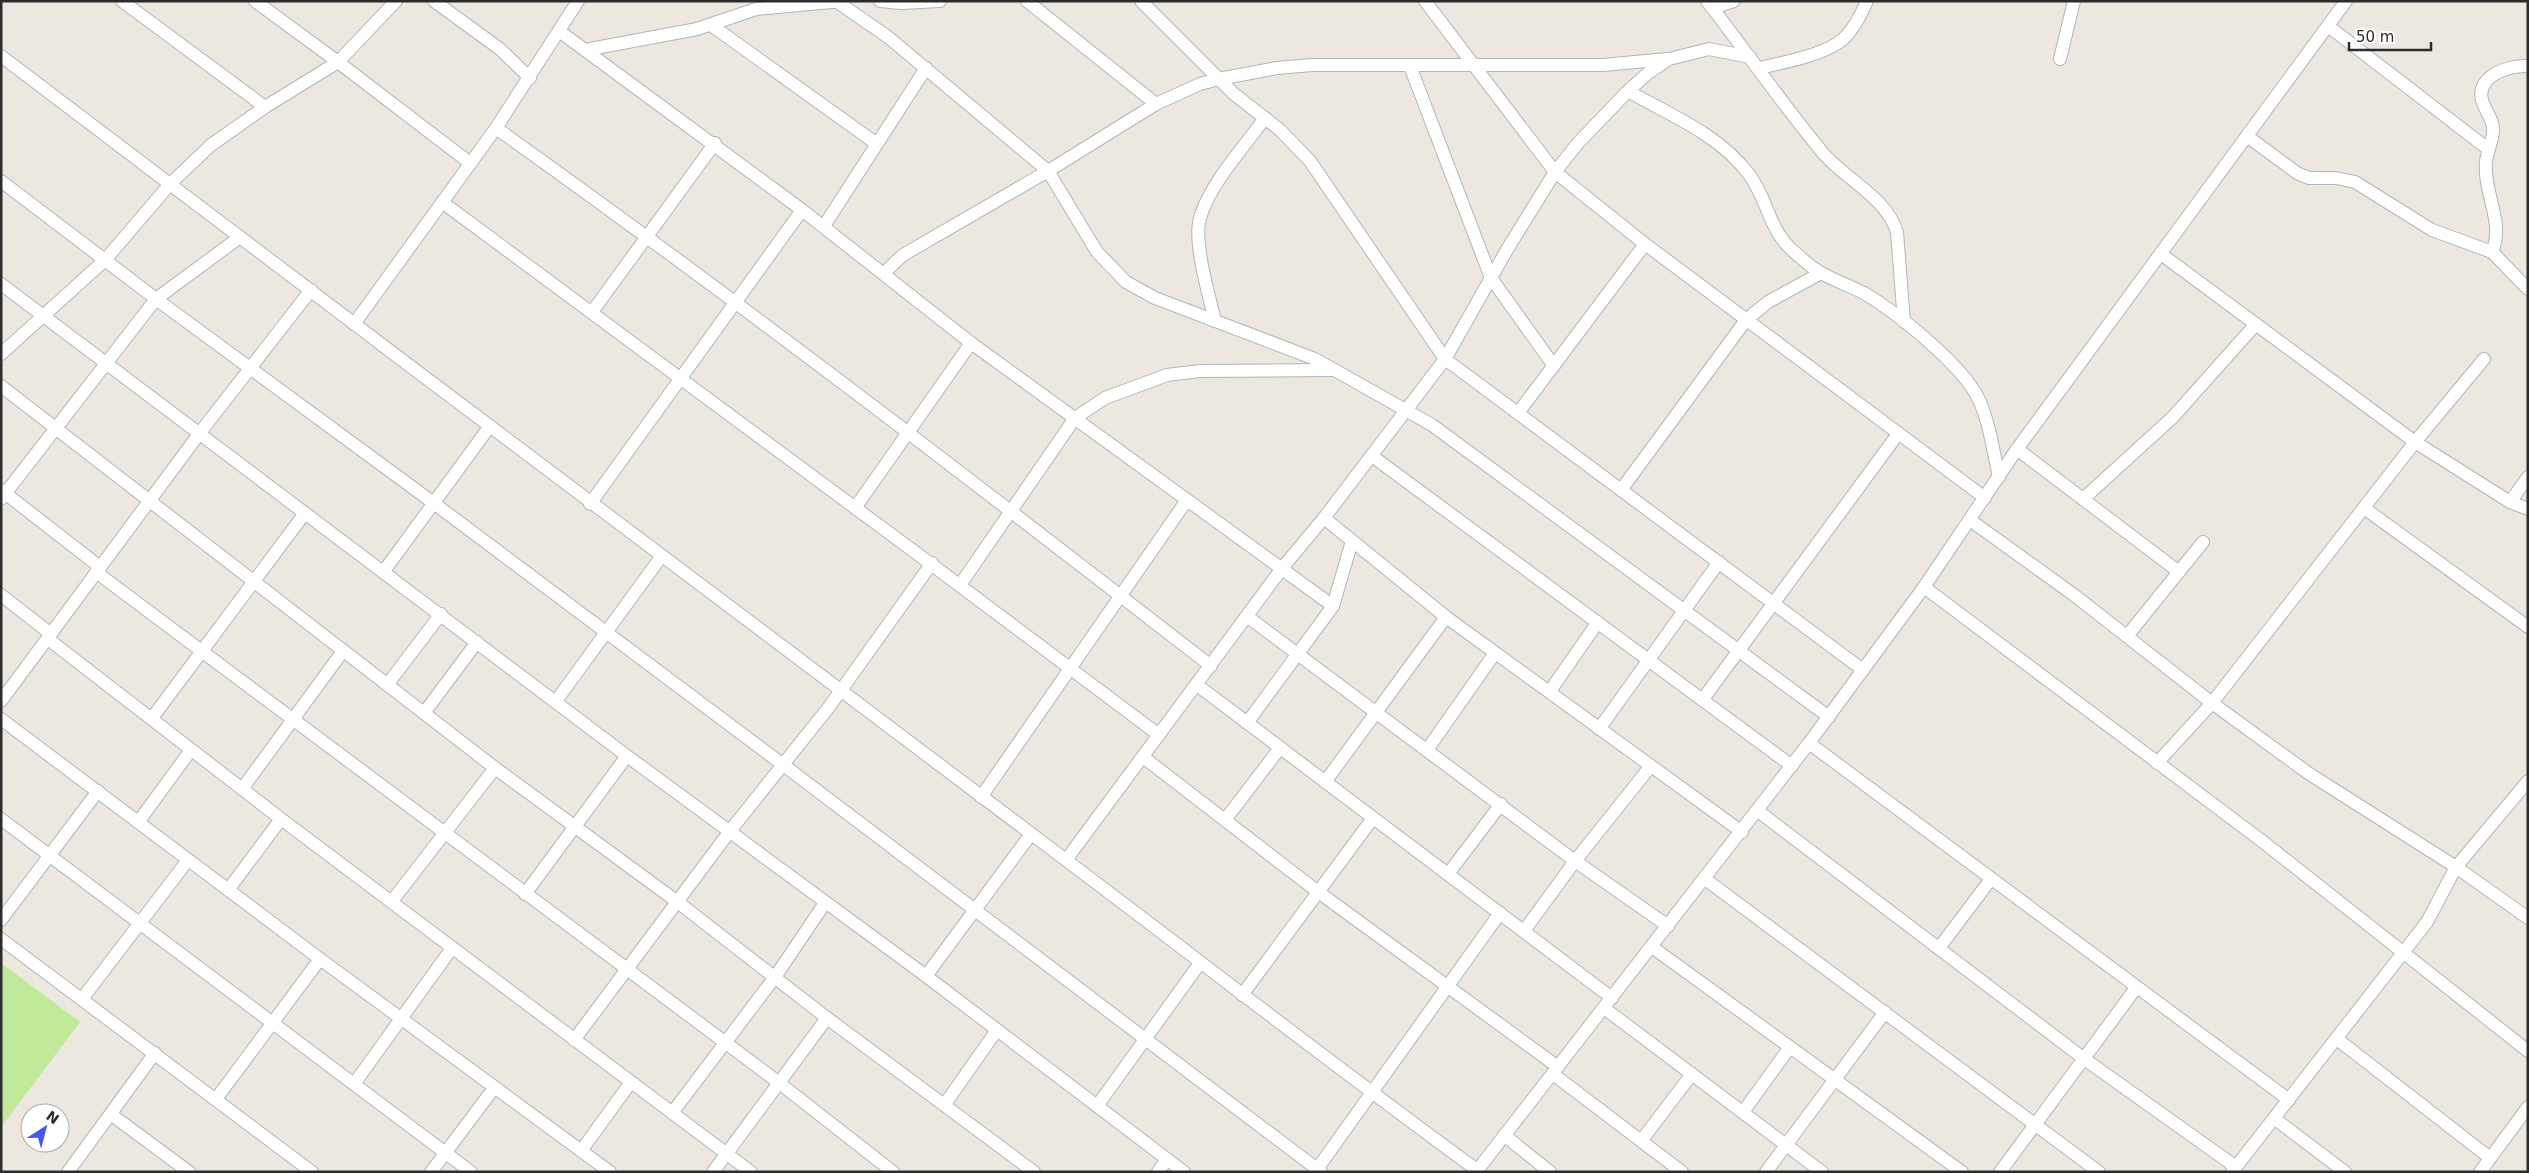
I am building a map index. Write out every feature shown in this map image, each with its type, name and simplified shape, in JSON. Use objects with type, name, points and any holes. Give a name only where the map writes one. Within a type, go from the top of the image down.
[{"type":"street","points":[[254,1],[338,62],[470,163]]},
{"type":"street","points":[[1,354],[105,260],[170,184],[211,145],[265,106],[338,62],[396,1]]},
{"type":"street","points":[[434,1],[500,49],[530,78]]},
{"type":"street","points":[[354,324],[496,128],[578,1]]},
{"type":"street","points":[[585,50],[711,25],[756,9],[848,1]]},
{"type":"street","points":[[880,1],[901,3],[940,1]]},
{"type":"street","points":[[1027,1],[1156,104]]},
{"type":"street","points":[[1141,1],[1219,80],[1296,144],[1310,161],[1445,359],[1863,670]]},
{"type":"street","points":[[1426,1],[1555,172],[1645,244],[1984,498]]},
{"type":"street","points":[[1734,1],[1710,5],[1834,165],[1878,202],[1892,219],[1896,232],[1904,322]]},
{"type":"street","points":[[1759,68],[1793,60],[1839,42],[1853,28],[1868,1]]},
{"type":"street","points":[[2060,59],[2074,1]]},
{"type":"street","points":[[1,56],[490,426],[590,504],[1066,860],[1370,1093],[1476,1171],[1742,832],[1829,717],[1924,588],[2017,449],[2346,1]]},
{"type":"street","points":[[836,2],[888,37],[1048,171],[1097,252],[1111,269],[1138,290],[1307,356],[1432,425],[1685,609],[1829,717]]},
{"type":"street","points":[[129,3],[265,106]]},
{"type":"street","points":[[711,25],[877,144]]},
{"type":"street","points":[[2328,26],[2488,149]]},
{"type":"street","points":[[559,31],[715,143],[824,226],[971,343],[1333,606]]},
{"type":"street","points":[[884,273],[903,255],[1048,171],[1156,104],[1200,84],[1269,69],[1312,66],[1603,65],[1669,59],[1709,49],[1750,57]]},
{"type":"street","points":[[1066,860],[1283,568],[1324,518],[1445,359],[1555,172],[1602,116],[1648,73],[1669,59]]},
{"type":"street","points":[[1410,66],[1491,278],[1554,366]]},
{"type":"street","points":[[2492,252],[2497,239],[2497,226],[2486,173],[2488,149],[2493,134],[2493,126],[2482,103],[2481,92],[2484,84],[2508,68],[2528,66]]},
{"type":"street","points":[[824,226],[926,68]]},
{"type":"street","points":[[1628,91],[1700,131],[1732,155],[1759,189],[1770,220],[1780,238],[1820,273],[1864,294],[1904,322],[1960,371],[1970,384],[1984,413],[1999,477]]},
{"type":"street","points":[[1215,321],[1198,242],[1199,220],[1214,190],[1264,118]]},
{"type":"street","points":[[496,128],[647,235],[735,301],[1211,666]]},
{"type":"street","points":[[2248,136],[2297,174],[2310,178],[2336,178],[2355,182],[2432,230],[2492,252],[2527,287]]},
{"type":"street","points":[[592,312],[715,143]]},
{"type":"street","points":[[1,181],[156,299],[782,764],[1318,1171],[1370,1093],[1448,988],[1500,913]]},
{"type":"street","points":[[442,202],[932,563],[1159,735]]},
{"type":"street","points":[[590,504],[802,210]]},
{"type":"street","points":[[240,237],[156,299],[3,494],[201,651],[778,1082],[893,1172]]},
{"type":"street","points":[[1518,413],[1645,244]]},
{"type":"street","points":[[2161,254],[2415,442],[2510,502],[2528,509]]},
{"type":"street","points":[[1621,490],[1746,320],[1768,302],[1820,273]]},
{"type":"street","points":[[1,284],[627,756],[926,976],[1184,1172]]},
{"type":"street","points":[[2,700],[199,434],[311,290]]},
{"type":"street","points":[[2083,499],[2173,417],[2256,324]]},
{"type":"street","points":[[855,508],[971,343]]},
{"type":"street","points":[[2157,763],[2212,703],[2415,442],[2484,359]]},
{"type":"street","points":[[960,585],[1075,418],[1105,398],[1167,376],[1200,371],[1334,370]]},
{"type":"street","points":[[1,386],[343,652],[495,768],[678,903],[827,1018],[945,1104],[1025,1169]]},
{"type":"street","points":[[384,571],[490,426]]},
{"type":"street","points":[[1703,699],[1898,434]]},
{"type":"street","points":[[2017,449],[2179,572]]},
{"type":"street","points":[[1372,456],[1792,766]]},
{"type":"street","points":[[2510,502],[2528,477]]},
{"type":"street","points":[[981,797],[1069,667],[1187,500]]},
{"type":"street","points":[[2364,508],[2528,627]]},
{"type":"street","points":[[152,718],[305,512]]},
{"type":"street","points":[[1324,518],[1446,617],[1742,832]]},
{"type":"street","points":[[1970,520],[2127,636],[2212,703],[2315,778],[2456,867],[2528,918]]},
{"type":"street","points":[[1247,723],[1333,606],[1352,541]]},
{"type":"street","points":[[2127,636],[2203,542]]},
{"type":"street","points":[[556,701],[661,557]]},
{"type":"street","points":[[1599,729],[1719,562]]},
{"type":"street","points":[[574,1040],[730,831],[840,692],[932,563]]},
{"type":"street","points":[[1924,588],[2262,841],[2528,1051]]},
{"type":"street","points":[[1,595],[50,637],[191,750],[751,1172]]},
{"type":"street","points":[[387,685],[441,614]]},
{"type":"street","points":[[1248,617],[1575,860],[1668,926]]},
{"type":"street","points":[[1325,782],[1446,617]]},
{"type":"street","points":[[1550,691],[1598,622]]},
{"type":"street","points":[[424,713],[477,642]]},
{"type":"street","points":[[242,789],[343,652]]},
{"type":"street","points":[[1427,750],[1495,653]]},
{"type":"street","points":[[1197,685],[1612,998]]},
{"type":"street","points":[[1,719],[320,959],[610,1172]]},
{"type":"street","points":[[1809,743],[2289,1100]]},
{"type":"street","points":[[1225,820],[1280,748]]},
{"type":"street","points":[[139,821],[191,750]]},
{"type":"street","points":[[525,894],[576,828],[627,756]]},
{"type":"street","points":[[1143,757],[1317,891],[1448,988],[1682,1172]]},
{"type":"street","points":[[1524,931],[1575,860],[1650,767]]},
{"type":"street","points":[[392,902],[495,768]]},
{"type":"street","points":[[1758,811],[2083,1058],[2234,1169],[2275,1119],[2427,922],[2456,867],[2526,788]]},
{"type":"street","points":[[1,920],[98,791]]},
{"type":"street","points":[[1448,874],[1501,804]]},
{"type":"street","points":[[1242,994],[1372,818]]},
{"type":"street","points":[[1,819],[471,1172]]},
{"type":"street","points":[[228,890],[281,819]]},
{"type":"street","points":[[926,976],[1031,834]]},
{"type":"street","points":[[82,999],[188,860]]},
{"type":"street","points":[[1705,879],[2098,1172]]},
{"type":"street","points":[[1939,948],[1990,879]]},
{"type":"street","points":[[672,1113],[775,977],[825,903]]},
{"type":"street","points":[[1,939],[312,1172]]},
{"type":"street","points":[[1652,947],[1962,1172]]},
{"type":"street","points":[[354,1084],[452,948]]},
{"type":"street","points":[[216,1099],[320,959]]},
{"type":"street","points":[[1097,1106],[1200,963]]},
{"type":"street","points":[[2000,1172],[2136,988]]},
{"type":"street","points":[[1604,1008],[1822,1172]]},
{"type":"street","points":[[1766,1172],[1885,1012]]},
{"type":"street","points":[[713,1172],[827,1018]]},
{"type":"street","points":[[945,1104],[996,1030]]},
{"type":"street","points":[[2337,1038],[2490,1158]]},
{"type":"street","points":[[1743,1112],[1790,1047]]},
{"type":"street","points":[[68,1172],[112,1115],[155,1053]]},
{"type":"street","points":[[1641,1141],[1692,1074]]},
{"type":"street","points":[[581,1151],[631,1082]]},
{"type":"street","points":[[431,1172],[494,1088]]},
{"type":"street","points":[[2480,1172],[2528,1107]]},
{"type":"street","points":[[112,1115],[189,1172]]},
{"type":"street","points":[[2275,1119],[2345,1172]]},
{"type":"street","points":[[1504,1135],[1550,1172]]},
{"type":"street","points":[[1158,1172],[1167,1159]]},
{"type":"green space","points":[[1,963],[80,1022],[1,1127]]}]
